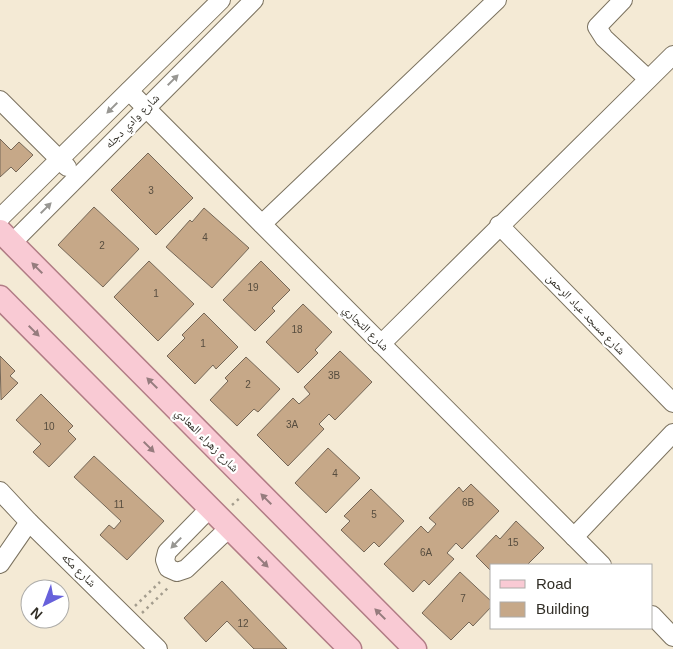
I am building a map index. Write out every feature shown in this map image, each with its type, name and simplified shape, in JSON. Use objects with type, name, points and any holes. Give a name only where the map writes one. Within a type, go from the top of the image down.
[{"type":"main road","name":"شارع زهراء المعادي","points":[[6,237],[414,649]]},
{"type":"main road","points":[[0,296],[350,649]]},
{"type":"street","name":"شارع وادي دجله","points":[[0,218],[222,0]]},
{"type":"street","name":"شارع وادي دجله","points":[[6,237],[77,177],[254,0]]},
{"type":"street","points":[[262,224],[497,0]]},
{"type":"street","points":[[623,0],[597,27],[604,38],[648,79]]},
{"type":"street","points":[[381,344],[499,225],[673,55]]},
{"type":"street","name":"شارع التجاري","points":[[129,90],[601,564]]},
{"type":"street","points":[[0,100],[77,177]]},
{"type":"street","name":"شارع مسجد عباد الرحمن","points":[[499,225],[673,403]]},
{"type":"street","points":[[574,537],[673,434]]},
{"type":"street","name":"شارع مكه","points":[[0,491],[158,649]]},
{"type":"street","points":[[0,564],[29,522]]},
{"type":"street","points":[[653,616],[673,637]]},
{"type":"path","points":[[219,518],[253,486]]},
{"type":"path","points":[[140,602],[155,587]]},
{"type":"path","points":[[147,609],[162,594]]},
{"type":"building","points":[[0,139],[11,150],[19,142],[33,155],[16,172],[11,167],[0,177]]},
{"type":"building","points":[[148,153],[193,198],[156,235],[111,190]]},
{"type":"building","points":[[94,207],[139,249],[103,287],[58,245]]},
{"type":"building","points":[[204,208],[249,248],[212,288],[166,247],[190,220],[192,222]]},
{"type":"building","points":[[149,261],[194,304],[158,341],[114,297]]},
{"type":"building","points":[[261,261],[290,290],[272,308],[275,311],[255,331],[223,300]]},
{"type":"building","points":[[303,304],[332,332],[315,350],[318,353],[298,373],[266,342]]},
{"type":"building","points":[[204,313],[238,347],[216,369],[213,365],[195,384],[167,356],[185,338],[182,335]]},
{"type":"building","points":[[340,351],[372,382],[335,420],[329,414],[319,424],[324,429],[288,466],[257,435],[293,398],[299,404],[310,394],[304,387]]},
{"type":"building","points":[[0,356],[15,371],[10,376],[18,383],[1,400]]},
{"type":"building","points":[[246,357],[280,389],[258,412],[254,409],[237,426],[210,400],[228,381],[225,378]]},
{"type":"building","points":[[41,394],[73,426],[68,431],[76,439],[49,467],[33,452],[41,444],[16,420]]},
{"type":"building","points":[[328,448],[360,478],[326,513],[295,483]]},
{"type":"building","points":[[94,456],[164,521],[127,560],[100,535],[109,525],[114,529],[121,521],[74,477]]},
{"type":"building","points":[[471,484],[499,511],[462,549],[456,543],[447,553],[454,559],[429,585],[424,580],[413,592],[384,564],[421,526],[428,533],[436,524],[429,518],[459,487],[463,492]]},
{"type":"building","points":[[371,489],[404,521],[379,547],[374,542],[364,552],[341,530],[350,521],[344,516]]},
{"type":"building","points":[[516,521],[544,548],[528,564],[490,564],[490,570],[476,556],[496,535],[500,539]]},
{"type":"building","points":[[460,572],[490,600],[490,608],[473,626],[469,622],[451,640],[422,613]]},
{"type":"building","points":[[222,581],[287,649],[254,649],[227,621],[206,642],[184,618]]}]
